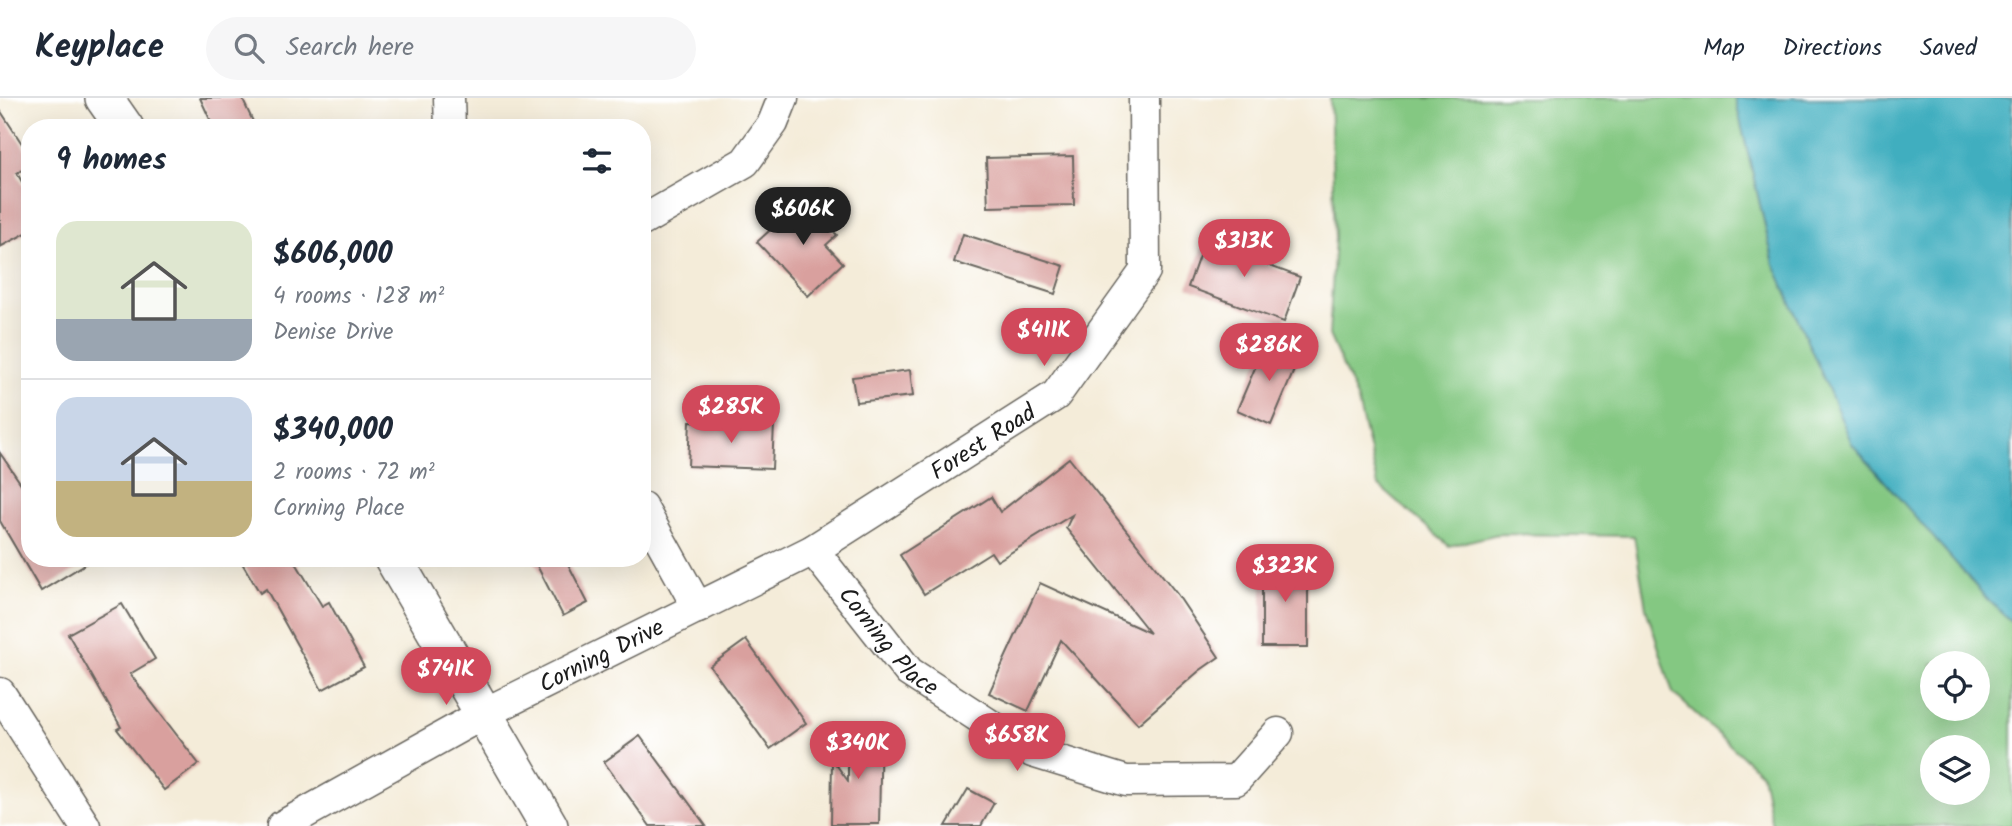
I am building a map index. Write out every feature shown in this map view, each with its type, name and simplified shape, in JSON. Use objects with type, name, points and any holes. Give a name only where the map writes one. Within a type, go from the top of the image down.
[{"type":"street","points":[[104,98],[119,119]]},
{"type":"street","points":[[449,98],[450,119]]},
{"type":"street","points":[[651,215],[746,162],[773,123],[783,98]]},
{"type":"street","name":"Forest Road","points":[[813,550],[1056,395],[1145,271],[1144,98]]},
{"type":"street","points":[[651,523],[698,608]]},
{"type":"street","name":"Corning Drive","points":[[282,826],[483,714],[813,550]]},
{"type":"street","name":"Corning Place","points":[[813,550],[909,672],[1032,752],[1126,781],[1236,780],[1278,733]]},
{"type":"street","points":[[398,567],[549,826]]},
{"type":"street","points":[[0,693],[85,826]]},
{"type":"green space","points":[[1330,98],[1735,98],[1774,264],[2012,607],[2012,826],[1772,826],[1762,774],[1673,693],[1646,608],[1634,536],[1498,534],[1449,546],[1378,485],[1357,398],[1329,335],[1335,238]]},
{"type":"water","points":[[1735,98],[2012,98],[2012,622],[1987,599],[1852,444],[1774,264]]},
{"type":"building","points":[[200,98],[242,98],[252,119],[210,119]]},
{"type":"building","points":[[0,110],[21,142],[21,171],[17,173],[21,180],[21,236],[0,247]]},
{"type":"building","points":[[1073,156],[1074,205],[988,207],[986,158]]},
{"type":"building","points":[[804,199],[837,235],[826,245],[843,263],[808,296],[757,242]]},
{"type":"building","points":[[963,234],[1064,266],[1055,294],[954,262]]},
{"type":"building","points":[[1224,238],[1268,254],[1264,264],[1300,277],[1284,322],[1188,287],[1204,242],[1224,249]]},
{"type":"building","points":[[1266,342],[1300,356],[1271,425],[1237,410]]},
{"type":"building","points":[[910,370],[913,396],[856,402],[852,377]]},
{"type":"building","points":[[690,421],[774,424],[772,469],[688,466]]},
{"type":"building","points":[[0,453],[21,484],[21,557],[0,521]]},
{"type":"building","points":[[1069,458],[1177,594],[1219,657],[1138,724],[1061,640],[1028,711],[989,693],[1040,583],[1150,633],[1066,528],[1072,515],[997,561],[991,552],[924,594],[900,555],[991,497],[1000,512]]},
{"type":"building","points":[[1262,561],[1308,561],[1308,647],[1262,647]]},
{"type":"building","points":[[27,567],[80,567],[41,591]]},
{"type":"building","points":[[244,567],[298,567],[322,606],[329,602],[364,667],[322,690],[266,589],[260,593]]},
{"type":"building","points":[[538,567],[570,567],[588,603],[563,616]]},
{"type":"building","points":[[122,604],[155,659],[130,674],[199,764],[164,790],[117,729],[121,727],[68,634]]},
{"type":"building","points":[[746,640],[806,723],[770,749],[710,666]]},
{"type":"building","points":[[848,728],[881,729],[879,824],[831,824],[832,759],[848,781]]},
{"type":"building","points":[[640,736],[706,826],[650,826],[604,762]]},
{"type":"building","points":[[968,789],[994,803],[981,826],[946,826]]}]
